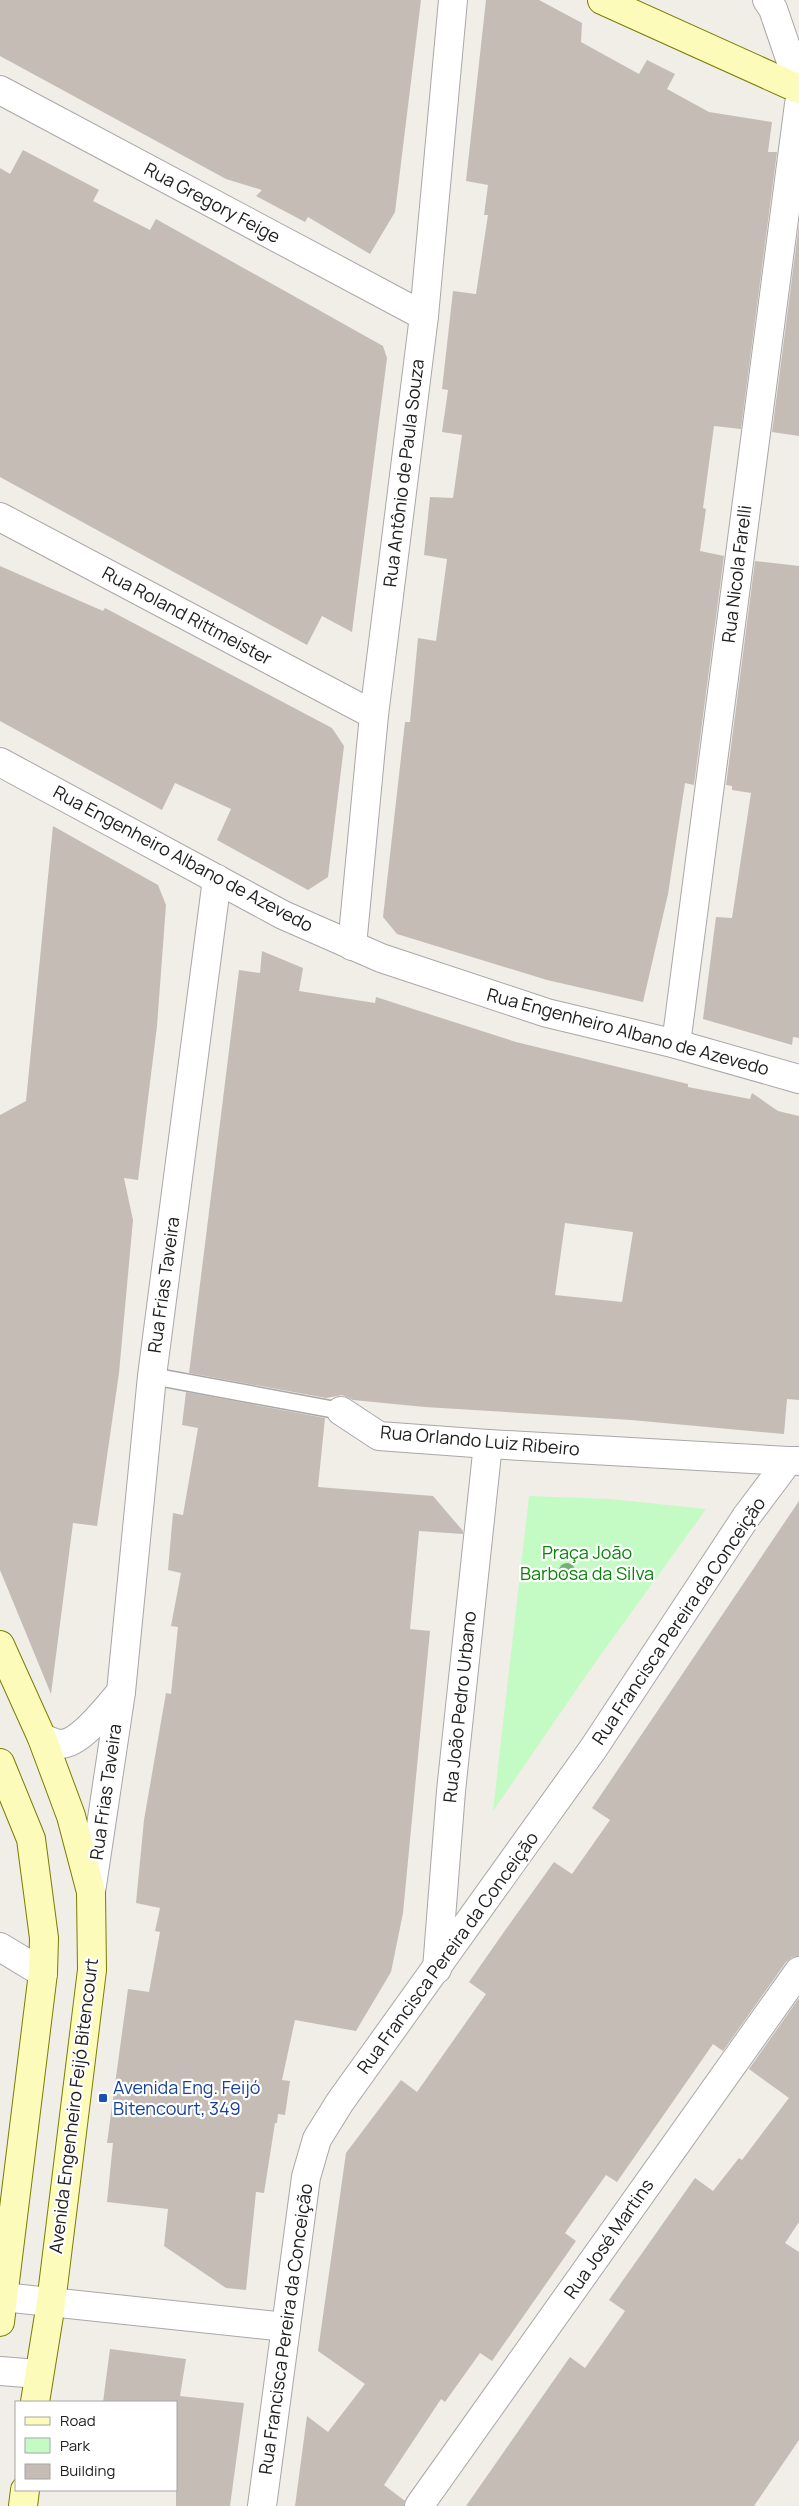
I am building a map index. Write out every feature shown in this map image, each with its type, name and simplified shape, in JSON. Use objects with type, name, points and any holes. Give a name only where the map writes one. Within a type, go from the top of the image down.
[{"type":"main road","points":[[602,0],[799,90]]},
{"type":"main road","name":"Avenida Engenheiro Feijó Bitencourt","points":[[0,1645],[42,1738],[71,1816],[91,1892],[92,1970],[51,2303],[35,2401]]},
{"type":"main road","points":[[0,1763],[31,1839],[44,1938],[43,1973],[2,2309]]},
{"type":"main road","points":[[23,2506],[25,2491]]},
{"type":"street","name":"Rua Antônio de Paula Souza","points":[[352,946],[374,715],[424,316],[453,0]]},
{"type":"street","points":[[767,0],[773,9],[799,85]]},
{"type":"street","name":"Rua Gregory Feige","points":[[0,90],[424,316]]},
{"type":"street","name":"Rua Nicola Farelli","points":[[676,1044],[799,104]]},
{"type":"street","name":"Rua Roland Rittmeister","points":[[0,517],[374,715]]},
{"type":"street","name":"Rua Engenheiro Albano de Azevedo","points":[[0,762],[282,915],[381,958],[547,1013],[676,1044],[799,1079]]},
{"type":"street","name":"Rua Frias Taveira","points":[[91,1892],[121,1692],[152,1376],[218,879]]},
{"type":"street","name":"Rua Orlando Luiz Ribeiro","points":[[341,1411],[379,1436],[794,1461]]},
{"type":"street","name":"Rua João Pedro Urbano","points":[[437,1970],[451,1791],[488,1444]]},
{"type":"street","name":"Rua Francisca Pereira da Conceição","points":[[262,2506],[306,2177],[317,2139],[340,2102],[437,1970],[593,1749],[746,1517],[794,1461]]},
{"type":"street","name":"Rua Frias Taveira","points":[[42,1738],[58,1744],[73,1740],[93,1723],[121,1692]]},
{"type":"street","points":[[0,1947],[43,1973]]},
{"type":"street","name":"Rua José Martins","points":[[420,2506],[799,1972]]},
{"type":"street","points":[[2,2309],[51,2303],[286,2327]]},
{"type":"street","points":[[0,2371],[38,2374]]},
{"type":"lane","name":"Rua Orlando Luiz Ribeiro","points":[[152,1376],[341,1411]]},
{"type":"green space","name":"Praça João Barbosa da Silva","points":[[529,1496],[610,1499],[706,1509],[592,1667],[493,1811]]},
{"type":"building","points":[[0,0],[421,0],[395,212],[370,254],[308,217],[305,222],[256,196],[262,190],[226,179],[0,56]]},
{"type":"building","points":[[486,0],[539,0],[582,23],[581,42],[639,74],[647,60],[675,74],[667,89],[709,112],[772,122],[768,152],[777,152],[741,429],[714,426],[703,508],[706,509],[700,551],[724,556],[694,785],[685,783],[668,894],[643,1002],[547,980],[397,934],[383,917],[405,722],[410,722],[418,638],[436,641],[447,559],[424,555],[430,497],[453,498],[462,435],[442,432],[448,390],[442,389],[453,291],[476,294],[488,215],[484,215],[488,185],[466,181]]},
{"type":"building","points":[[23,150],[99,190],[93,201],[150,230],[156,219],[383,346],[387,358],[352,632],[322,616],[307,645],[0,477],[0,168],[10,174]]},
{"type":"building","points":[[799,224],[799,436],[772,432]]},
{"type":"building","points":[[755,561],[799,566],[799,1038],[793,1037],[792,1045],[703,1019],[716,917],[732,918],[751,793],[732,790],[732,786],[726,785]]},
{"type":"building","points":[[0,566],[103,611],[105,608],[332,728],[344,746],[328,877],[308,890],[217,840],[231,809],[175,783],[162,810],[0,721]]},
{"type":"building","points":[[53,826],[158,885],[166,905],[157,1026],[138,1180],[124,1178],[133,1220],[119,1373],[97,1526],[73,1523],[51,1694],[0,1570],[0,1115],[26,1101]]},
{"type":"building","points":[[262,951],[303,968],[299,991],[375,1003],[376,997],[516,1042],[688,1084],[688,1087],[750,1099],[752,1093],[778,1111],[799,1116],[799,1400],[787,1399],[784,1434],[631,1420],[425,1407],[353,1400],[342,1395],[326,1398],[189,1373],[239,970],[260,973]],"holes":[[[565,1223],[633,1232],[622,1302],[555,1295]]]},
{"type":"building","points":[[186,1392],[325,1418],[318,1487],[433,1496],[463,1531],[463,1534],[419,1531],[410,1629],[430,1631],[403,1913],[391,1972],[356,2031],[295,2020],[282,2080],[290,2081],[285,2115],[278,2114],[277,2123],[275,2123],[264,2193],[256,2192],[246,2290],[226,2288],[164,2246],[168,2209],[107,2202],[113,2143],[107,2143],[128,1989],[149,1992],[160,1932],[155,1931],[160,1908],[136,1903],[144,1820],[166,1693],[171,1694],[178,1627],[171,1626],[181,1573],[168,1570],[173,1513],[183,1515],[198,1428],[182,1425]]},
{"type":"building","points":[[799,1501],[799,1956],[792,1957],[786,1962],[723,2051],[713,2044],[617,2182],[606,2175],[565,2233],[576,2241],[492,2361],[480,2353],[445,2402],[441,2399],[384,2485],[405,2501],[404,2506],[295,2506],[307,2416],[328,2432],[365,2384],[318,2351],[346,2153],[401,2080],[417,2092],[486,1994],[469,1982],[554,1862],[572,1874],[610,1820],[592,1808]]},
{"type":"building","points":[[799,1998],[799,2222],[785,2243],[799,2252],[799,2440],[754,2506],[466,2506],[570,2357],[585,2368],[625,2311],[609,2300],[695,2178],[713,2191],[739,2158],[742,2160],[789,2098],[749,2069]]},
{"type":"building","points":[[110,2349],[186,2359],[180,2396],[244,2403],[230,2506],[176,2506],[176,2491],[178,2491],[178,2401],[103,2401]]},
{"type":"place","name":"Avenida Eng. Feijó Bitencourt, 349","points":[[103,2098]]}]
